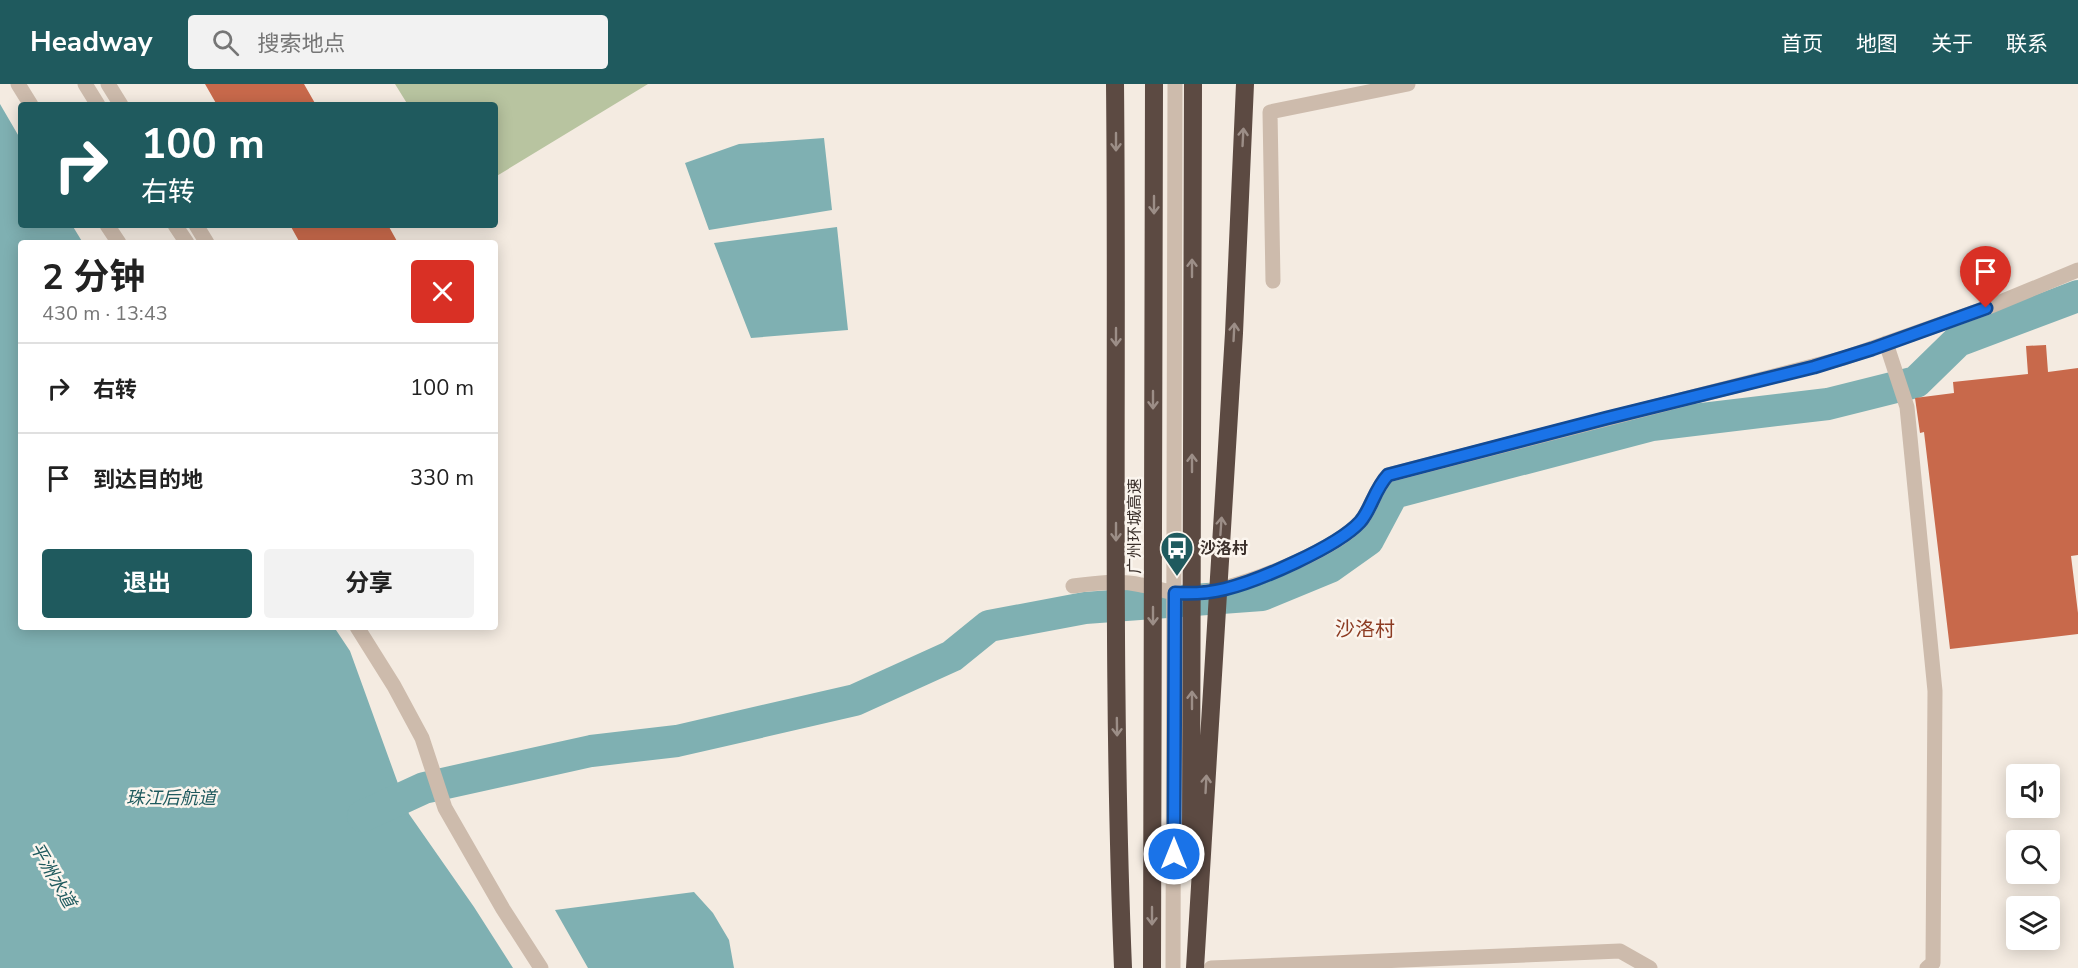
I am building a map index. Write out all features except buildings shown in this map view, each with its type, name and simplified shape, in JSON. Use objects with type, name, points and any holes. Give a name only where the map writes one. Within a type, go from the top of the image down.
[{"type":"highway","points":[[1115,84],[1116,644],[1119,872],[1123,968]]},
{"type":"highway","name":"广州环城高速","points":[[1152,968],[1154,84]]},
{"type":"highway","points":[[1193,84],[1193,968]]},
{"type":"highway","points":[[1193,968],[1234,333],[1245,84]]},
{"type":"street","points":[[18,84],[29,102]]},
{"type":"street","points":[[85,84],[96,102]]},
{"type":"street","points":[[108,84],[119,102]]},
{"type":"street","points":[[1173,968],[1175,84]]},
{"type":"street","points":[[1273,281],[1270,112],[1408,84]]},
{"type":"street","points":[[1073,586],[1101,582],[1125,582],[1175,593],[1208,592],[1237,586],[1322,549],[1348,533],[1362,521],[1379,485],[1388,475],[1802,370],[1986,308],[2078,270]]},
{"type":"street","points":[[1886,343],[1907,407],[1935,691],[1933,963],[1927,968]]},
{"type":"street","points":[[359,630],[394,686],[422,738],[445,808],[503,909],[541,968]]},
{"type":"street","points":[[1211,968],[1620,951],[1650,968]]},
{"type":"green space","points":[[395,84],[648,84],[498,175],[498,102],[406,102]]},
{"type":"water","name":"珠江后航道","points":[[0,104],[18,135],[18,228],[74,228],[81,240],[18,240],[18,630],[336,630],[350,651],[409,814],[474,907],[513,968],[0,968]]},
{"type":"water","points":[[824,138],[832,210],[709,230],[685,163],[739,144]]},
{"type":"water","points":[[837,227],[848,330],[751,338],[714,243]]},
{"type":"water","points":[[694,892],[713,913],[729,940],[734,968],[588,968],[555,910]]},
{"type":"waterway","points":[[363,816],[424,788],[591,751],[677,741],[855,700],[952,656],[989,626],[1085,608],[1262,595],[1330,567],[1368,540],[1393,493],[1652,425],[1828,404],[1916,382],[1958,341],[2078,296]]},
{"type":"place","name":"沙洛村","points":[[1177,577]]},
{"type":"district","name":"沙洛村","points":[[1365,629]]},
{"type":"route","points":[[1174,854],[1175,593],[1208,592],[1237,586],[1322,549],[1348,533],[1362,521],[1379,485],[1388,475],[1814,367],[1986,308]]},
{"type":"water label","name":"平洲水道","points":[[53,875]]}]
